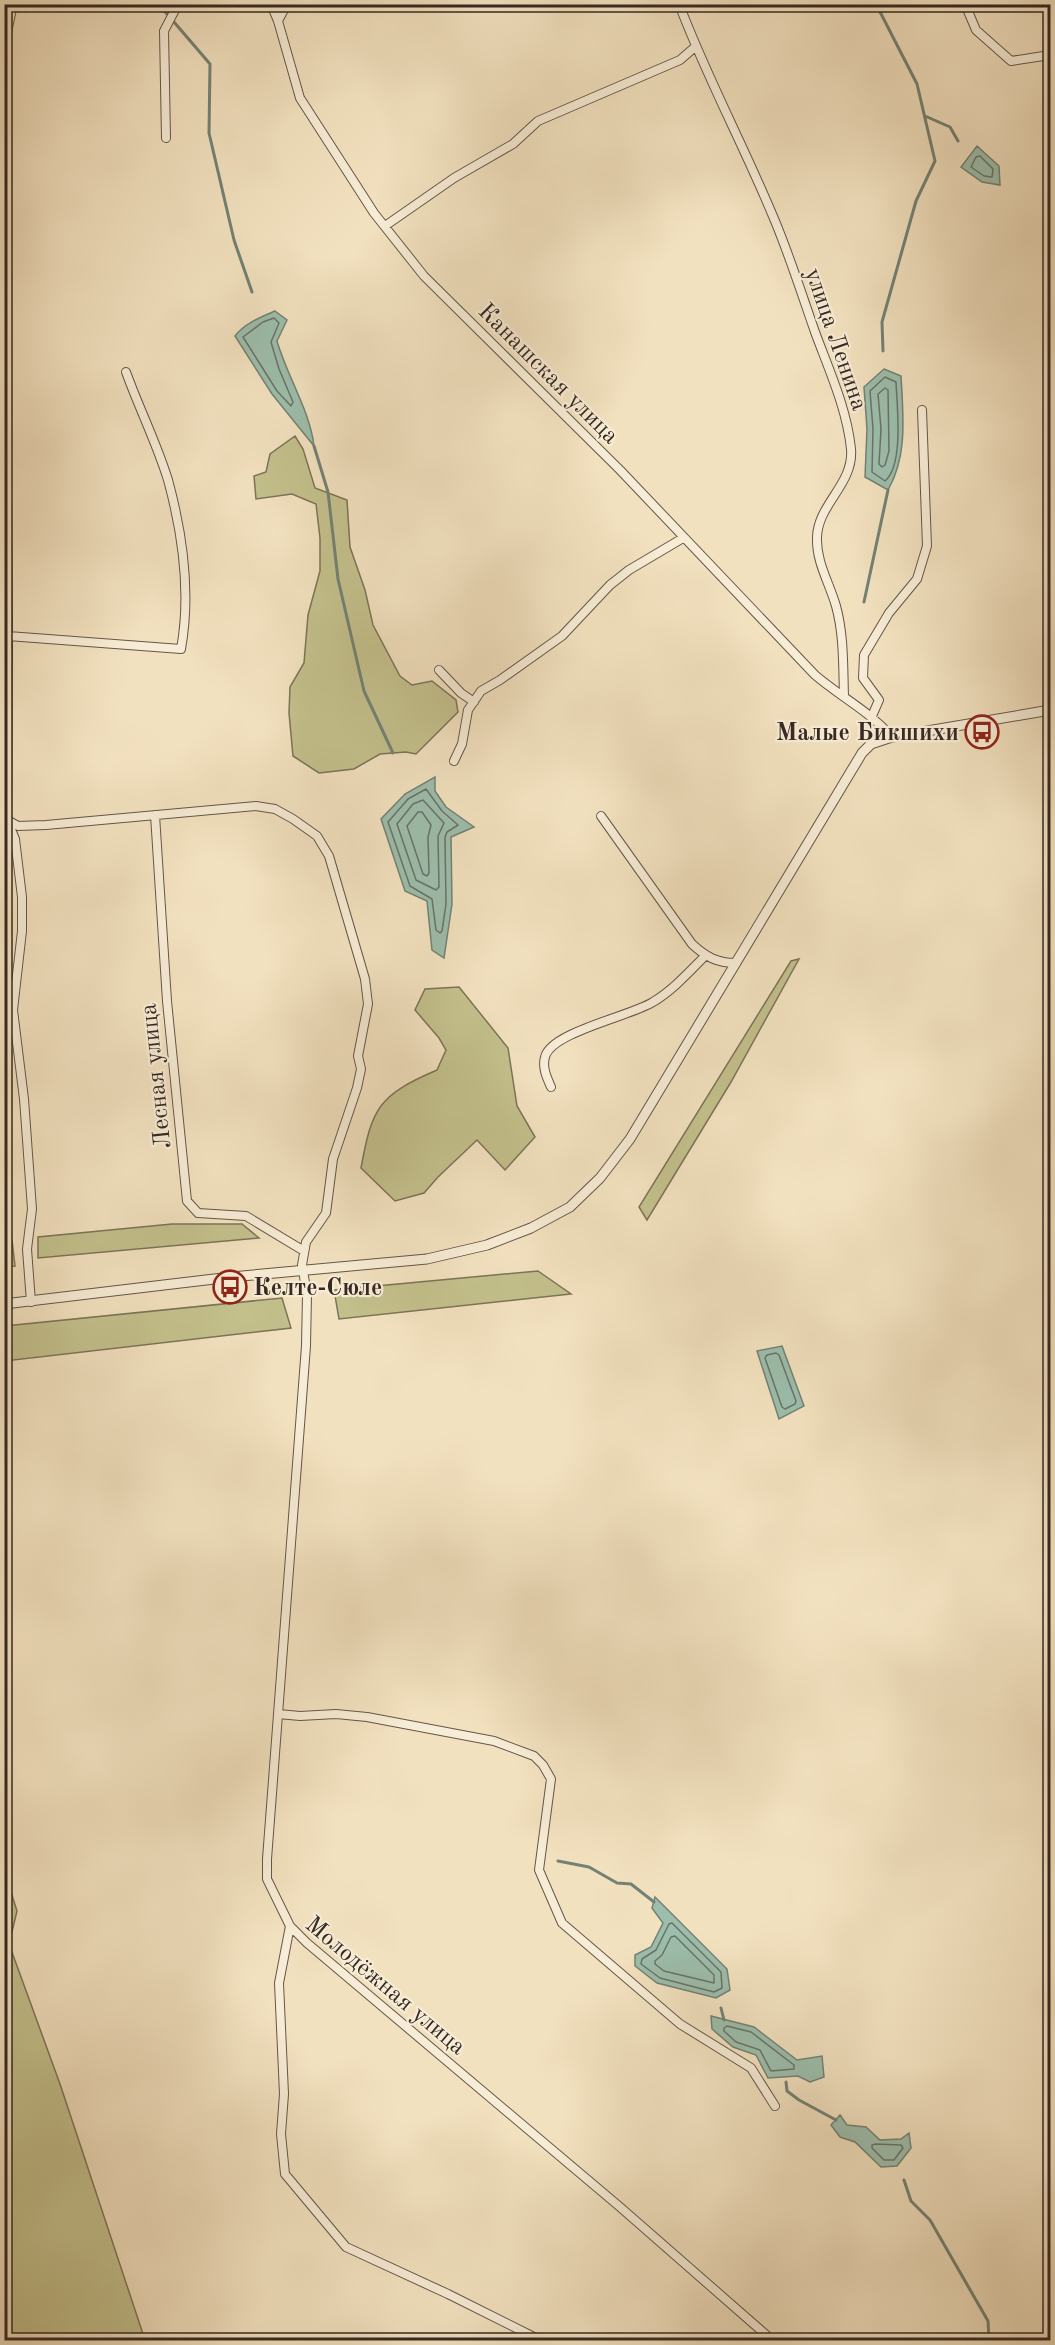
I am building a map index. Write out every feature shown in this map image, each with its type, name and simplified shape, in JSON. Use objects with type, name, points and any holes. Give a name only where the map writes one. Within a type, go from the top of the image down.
[{"type":"street","points":[[4,65],[5,42],[13,4]]},
{"type":"street","points":[[166,138],[164,31],[178,4]]},
{"type":"street","name":"Канашская улица","points":[[272,4],[300,98],[374,213],[424,276],[620,470],[814,675],[872,716],[892,737]]},
{"type":"street","points":[[278,21],[287,4]]},
{"type":"street","name":"улица Ленина","points":[[679,4],[695,47],[775,221],[843,410],[851,451],[850,466],[845,481],[820,522],[817,534],[817,557],[836,607],[844,653],[843,696]]},
{"type":"street","points":[[965,4],[976,30],[1011,61],[1050,55]]},
{"type":"street","points":[[385,226],[454,178],[513,144],[538,121],[680,60],[695,47]]},
{"type":"street","points":[[4,115],[7,820],[15,839],[22,897],[22,931],[14,1010],[24,1099],[32,1209],[27,1249],[31,1302]]},
{"type":"street","points":[[8,636],[181,650],[186,624],[183,555],[167,479],[126,372]]},
{"type":"street","points":[[872,716],[879,700],[863,678],[864,655],[889,613],[917,579],[927,546],[922,410]]},
{"type":"street","points":[[454,761],[462,744],[468,710],[481,691],[562,636],[610,585],[628,570],[683,538]]},
{"type":"street","points":[[439,670],[461,693],[474,702]]},
{"type":"street","points":[[4,1304],[231,1278],[427,1259],[487,1245],[531,1228],[570,1207],[600,1178],[630,1139],[862,753],[871,744],[892,737],[1050,710]]},
{"type":"street","points":[[7,820],[18,826],[37,826],[256,806],[275,808],[317,836],[329,856],[365,979],[369,1004],[358,1056],[360,1069],[357,1088],[333,1160],[326,1213],[306,1242],[302,1265],[308,1294],[306,1346],[267,1880],[290,1926]]},
{"type":"street","name":"Лесная улица","points":[[155,815],[166,1001],[187,1201],[198,1213],[246,1216],[304,1251]]},
{"type":"street","points":[[601,816],[692,944],[705,956],[721,963],[736,963]]},
{"type":"street","points":[[551,1087],[544,1071],[544,1056],[550,1047],[574,1033],[653,1002],[670,990],[705,956]]},
{"type":"street","points":[[278,1714],[300,1716],[336,1714],[367,1717],[494,1742],[534,1756],[543,1765],[551,1779],[539,1870],[562,1923],[680,2024],[751,2068],[775,2106]]},
{"type":"street","name":"Молодёжная улица","points":[[290,1926],[279,1983],[284,2094],[281,2134],[285,2174],[346,2247],[540,2340]]},
{"type":"street","name":"Молодёжная улица","points":[[290,1926],[307,1943],[620,2207],[772,2340]]},
{"type":"shaded area","points":[[295,436],[303,449],[315,488],[347,500],[350,547],[365,590],[373,625],[400,676],[412,685],[432,681],[456,700],[458,712],[416,754],[406,752],[380,754],[354,769],[319,773],[293,756],[289,713],[290,687],[304,663],[308,615],[320,571],[320,538],[316,504],[292,494],[256,499],[254,476],[266,472],[270,454]]},
{"type":"shaded area","points":[[799,959],[731,1082],[647,1220],[639,1207],[791,961]]},
{"type":"shaded area","points":[[459,987],[508,1048],[517,1106],[535,1137],[505,1170],[477,1140],[424,1193],[395,1201],[361,1168],[369,1130],[381,1105],[402,1087],[437,1070],[446,1050],[439,1038],[415,1010],[425,989]]},
{"type":"shaded area","points":[[172,1224],[242,1224],[259,1238],[38,1258],[38,1237]]},
{"type":"shaded area","points":[[12,1240],[15,1266],[5,1267],[5,1241]]},
{"type":"shaded area","points":[[538,1271],[571,1294],[339,1319],[334,1290]]},
{"type":"shaded area","points":[[282,1298],[291,1328],[5,1361],[5,1326]]},
{"type":"shaded area","points":[[5,1873],[17,1911],[9,1944],[60,2084],[145,2340],[5,2340]]},
{"type":"water","points":[[977,146],[999,166],[1000,185],[982,182],[961,167]]},
{"type":"water","points":[[275,311],[287,320],[277,341],[308,420],[314,446],[272,394],[235,336],[248,324]]},
{"type":"water","points":[[884,369],[901,376],[903,405],[903,434],[899,463],[888,490],[865,477],[867,429],[864,387]]},
{"type":"water","points":[[435,777],[435,791],[446,807],[474,827],[451,837],[452,904],[444,958],[432,950],[427,901],[405,891],[381,819],[405,794]]},
{"type":"water","points":[[782,1346],[804,1406],[779,1419],[757,1351]]},
{"type":"water","points":[[655,1897],[727,1969],[730,1990],[716,1998],[657,1983],[635,1966],[635,1955],[651,1947],[663,1923],[652,1908]]},
{"type":"water","points":[[711,2016],[754,2027],[797,2060],[822,2056],[824,2077],[810,2082],[798,2076],[768,2078],[756,2055],[733,2047],[712,2029]]},
{"type":"water","points":[[840,2115],[847,2125],[866,2127],[880,2140],[901,2139],[909,2133],[911,2148],[897,2166],[881,2167],[855,2142],[840,2137],[831,2125]]},
{"type":"waterway","points":[[158,4],[168,15]]},
{"type":"waterway","points":[[876,4],[917,84],[935,161],[916,201],[882,322],[883,351]]},
{"type":"waterway","points":[[174,22],[210,64],[209,133],[234,240],[252,292]]},
{"type":"waterway","points":[[925,116],[950,127],[958,141]]},
{"type":"waterway","points":[[314,446],[328,492],[338,579],[364,691],[393,753]]},
{"type":"waterway","points":[[864,602],[888,490]]},
{"type":"waterway","points":[[558,1861],[589,1867],[617,1883],[631,1884],[654,1902]]},
{"type":"waterway","points":[[721,2008],[724,2020]]},
{"type":"waterway","points":[[786,2082],[787,2091],[836,2120]]},
{"type":"waterway","points":[[904,2180],[911,2201],[930,2220],[988,2321],[989,2340]]},
{"type":"place","name":"Малые Бикшихи","points":[[982,732]]},
{"type":"place","name":"Келте-Сюле","points":[[230,1287]]}]
